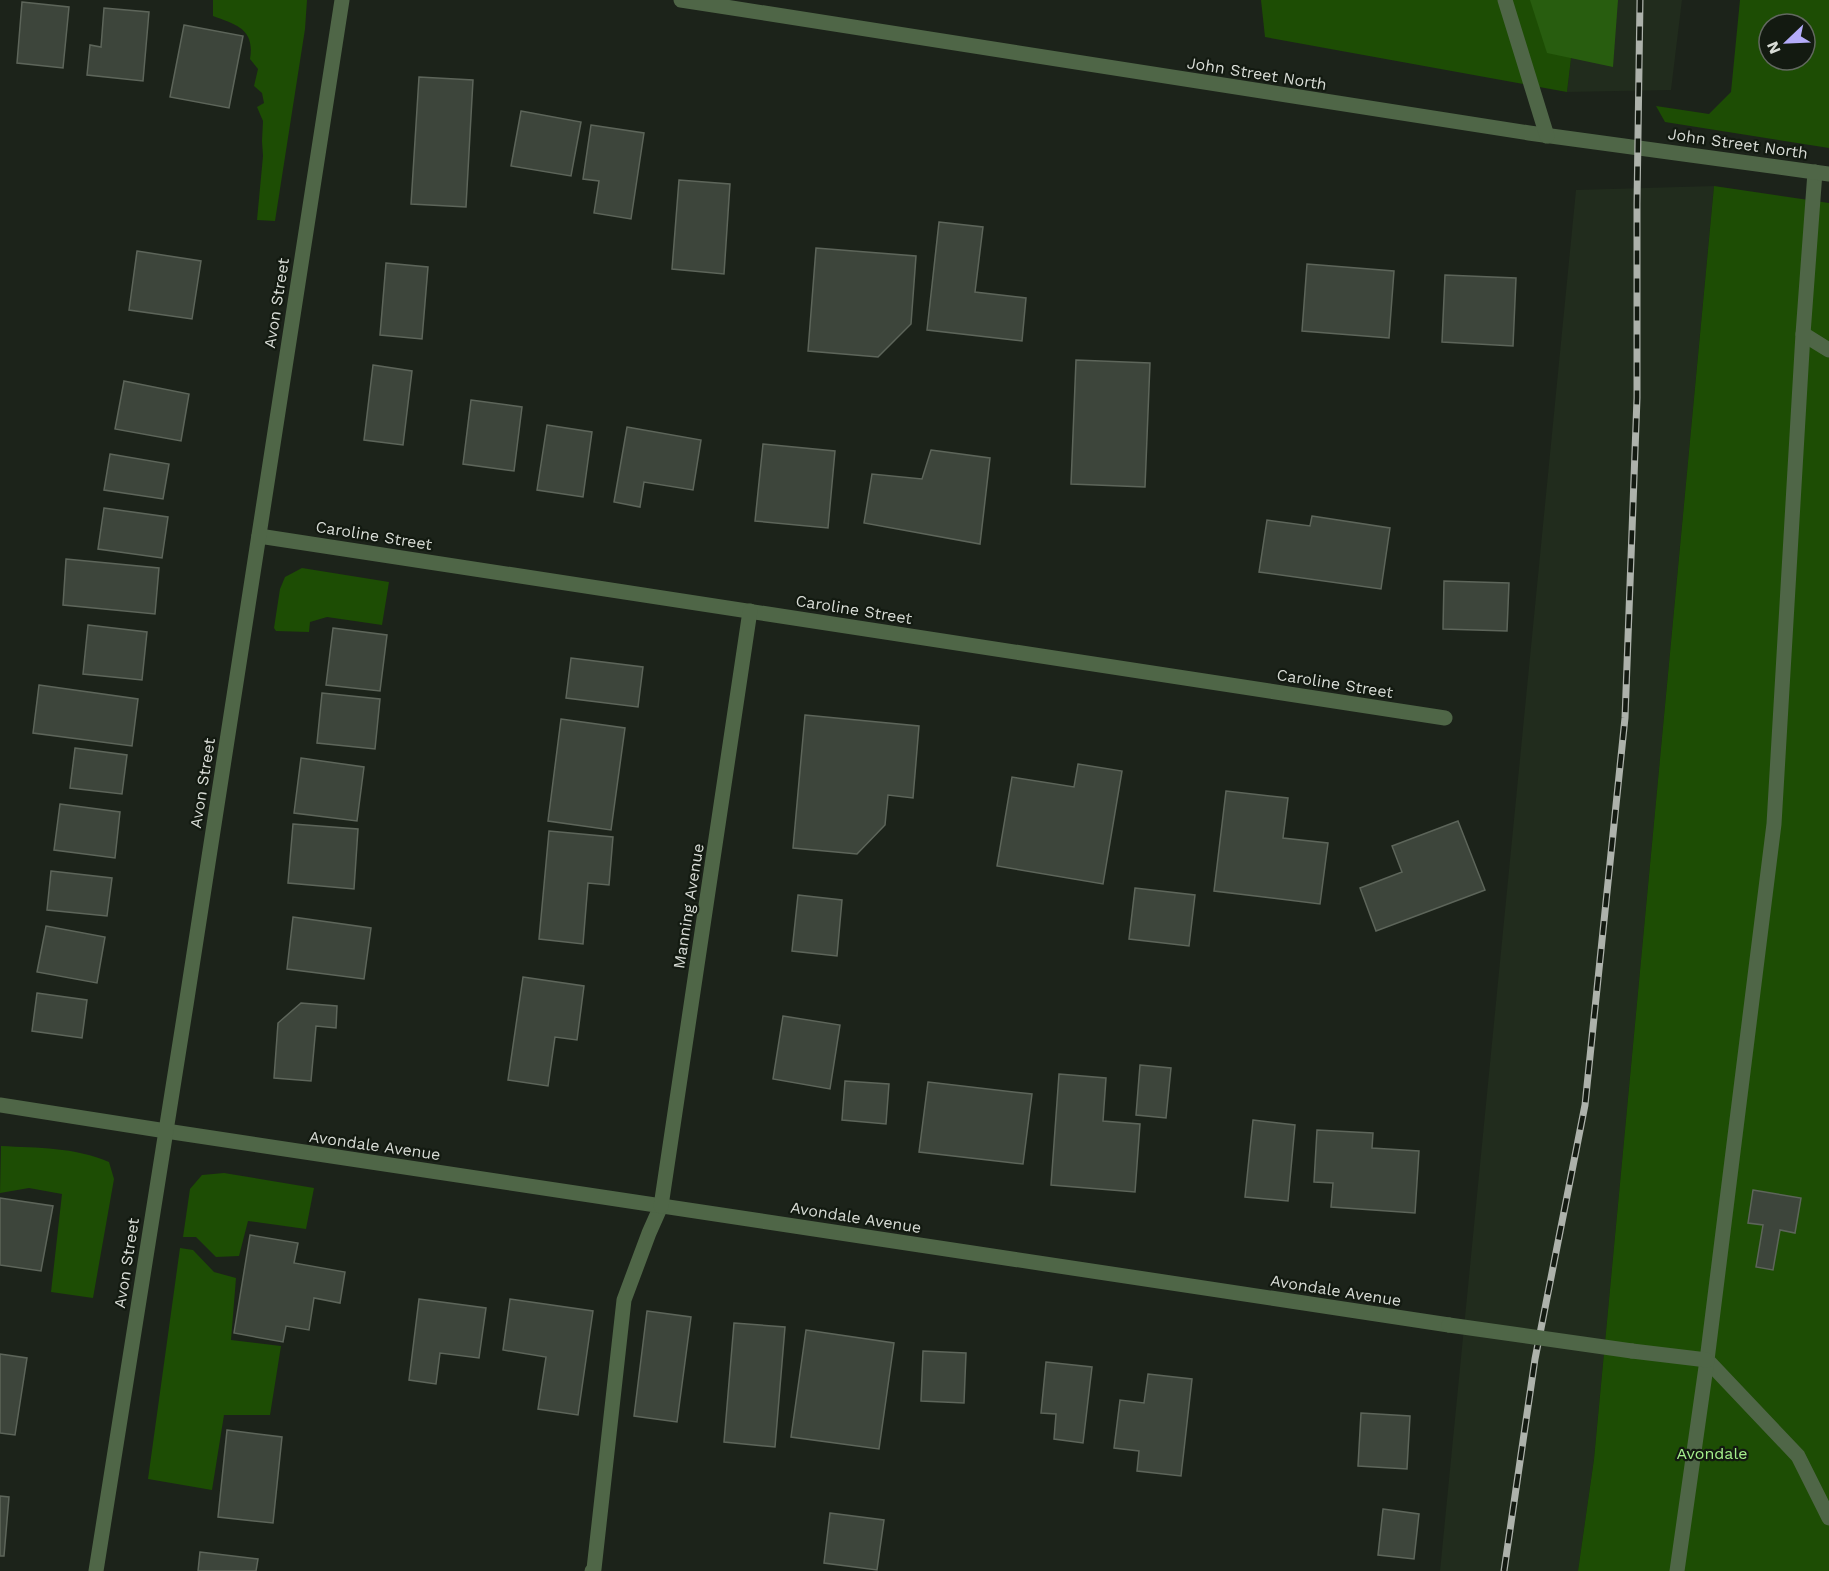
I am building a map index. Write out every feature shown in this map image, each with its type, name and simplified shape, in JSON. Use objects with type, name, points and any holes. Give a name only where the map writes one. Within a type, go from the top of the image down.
[{"type":"street","name":"Avon Street","points":[[96,1571],[342,0]]},
{"type":"street","name":"John Street North","points":[[681,0],[1547,136],[1822,173]]},
{"type":"street","points":[[1505,0],[1547,136]]},
{"type":"street","points":[[1677,1571],[1707,1360],[1774,824],[1803,334],[1822,173]]},
{"type":"street","points":[[1803,334],[1829,351]]},
{"type":"street","name":"Caroline Street","points":[[258,536],[1445,718]]},
{"type":"street","name":"Manning Avenue","points":[[592,1571],[597,1547],[624,1300],[661,1206],[750,611]]},
{"type":"street","name":"Avondale Avenue","points":[[0,1105],[1449,1325],[1707,1360]]},
{"type":"street","points":[[1707,1360],[1797,1456],[1829,1518]]},
{"type":"shaded area","points":[[1578,0],[1682,0],[1671,90],[1567,92]]},
{"type":"shaded area","points":[[1714,186],[1594,1459],[1578,1571],[1440,1571],[1576,190]]},
{"type":"green space","points":[[213,0],[307,0],[305,29],[275,221],[257,220],[263,156],[263,121],[257,107],[264,103],[262,93],[254,86],[258,69],[250,59],[250,41],[247,35],[230,22],[213,16]]},
{"type":"green space","points":[[1261,0],[1578,0],[1567,92],[1265,37]]},
{"type":"green space","points":[[1530,0],[1618,0],[1613,67],[1547,53]]},
{"type":"green space","points":[[1740,0],[1829,0],[1829,148],[1665,122],[1656,106],[1709,114],[1731,92]]},
{"type":"green space","name":"Avondale","points":[[1714,186],[1829,203],[1829,1571],[1578,1571],[1594,1459]]},
{"type":"green space","points":[[302,568],[389,582],[382,625],[327,617],[310,622],[309,632],[276,631],[274,628],[280,589],[285,577]]},
{"type":"green space","points":[[1,1146],[69,1151],[109,1162],[114,1179],[93,1298],[51,1292],[62,1194],[29,1188],[0,1193]]},
{"type":"green space","points":[[224,1173],[314,1188],[306,1229],[248,1221],[239,1256],[216,1257],[196,1237],[183,1237],[190,1189],[202,1175]]},
{"type":"green space","points":[[180,1248],[193,1250],[214,1272],[236,1278],[231,1340],[281,1346],[270,1415],[224,1415],[212,1490],[148,1479]]},
{"type":"building","points":[[22,2],[69,7],[63,68],[17,63]]},
{"type":"building","points":[[104,8],[149,12],[143,81],[87,75],[90,45],[101,47]]},
{"type":"building","points":[[184,25],[243,36],[229,108],[170,97]]},
{"type":"building","points":[[419,77],[473,80],[466,207],[411,204]]},
{"type":"building","points":[[521,111],[581,122],[571,176],[511,166]]},
{"type":"building","points":[[591,125],[644,133],[631,219],[594,213],[599,181],[583,179]]},
{"type":"building","points":[[679,180],[730,184],[724,274],[672,269]]},
{"type":"building","points":[[939,222],[983,227],[975,292],[1026,298],[1022,341],[927,330]]},
{"type":"building","points":[[816,248],[916,256],[911,324],[878,357],[808,351]]},
{"type":"building","points":[[137,251],[201,261],[192,319],[129,310]]},
{"type":"building","points":[[386,263],[428,267],[422,339],[380,335]]},
{"type":"building","points":[[1307,264],[1394,271],[1389,338],[1302,331]]},
{"type":"building","points":[[1445,275],[1516,278],[1513,346],[1442,342]]},
{"type":"building","points":[[1076,360],[1150,363],[1145,487],[1071,484]]},
{"type":"building","points":[[373,365],[412,371],[403,445],[364,440]]},
{"type":"building","points":[[124,381],[189,394],[181,441],[115,429]]},
{"type":"building","points":[[471,400],[522,407],[514,471],[463,464]]},
{"type":"building","points":[[547,425],[592,432],[583,497],[537,490]]},
{"type":"building","points":[[627,427],[701,440],[693,490],[644,482],[640,507],[614,502]]},
{"type":"building","points":[[763,444],[835,451],[828,528],[755,521]]},
{"type":"building","points":[[931,450],[990,458],[980,544],[864,523],[872,474],[922,479]]},
{"type":"building","points":[[110,454],[169,464],[163,499],[104,490]]},
{"type":"building","points":[[104,508],[168,517],[162,558],[98,549]]},
{"type":"building","points":[[1312,516],[1390,528],[1381,589],[1259,572],[1267,520],[1310,526]]},
{"type":"building","points":[[66,559],[159,568],[155,614],[63,605]]},
{"type":"building","points":[[1444,581],[1509,583],[1507,631],[1443,629]]},
{"type":"building","points":[[88,625],[147,632],[142,680],[83,674]]},
{"type":"building","points":[[333,628],[387,635],[380,691],[326,685]]},
{"type":"building","points":[[571,658],[643,667],[638,707],[566,698]]},
{"type":"building","points":[[39,685],[138,699],[132,746],[33,733]]},
{"type":"building","points":[[322,693],[380,699],[375,749],[317,743]]},
{"type":"building","points":[[805,715],[919,726],[913,798],[888,795],[885,825],[857,854],[793,848]]},
{"type":"building","points":[[561,719],[625,728],[611,830],[548,821]]},
{"type":"building","points":[[75,748],[127,755],[122,794],[70,788]]},
{"type":"building","points":[[301,758],[364,767],[357,821],[294,813]]},
{"type":"building","points":[[1078,764],[1122,771],[1103,884],[997,866],[1012,777],[1074,787]]},
{"type":"building","points":[[1226,791],[1288,798],[1283,838],[1328,843],[1320,904],[1214,891]]},
{"type":"building","points":[[60,804],[120,812],[115,858],[54,850]]},
{"type":"building","points":[[1458,821],[1485,890],[1376,931],[1360,888],[1402,872],[1392,846]]},
{"type":"building","points":[[293,824],[358,829],[354,889],[288,883]]},
{"type":"building","points":[[549,831],[613,837],[609,885],[588,883],[583,944],[539,939]]},
{"type":"building","points":[[51,871],[112,878],[107,916],[47,910]]},
{"type":"building","points":[[1135,888],[1195,895],[1189,946],[1129,939]]},
{"type":"building","points":[[798,895],[842,900],[837,956],[792,951]]},
{"type":"building","points":[[293,917],[371,928],[364,979],[287,969]]},
{"type":"building","points":[[46,926],[105,937],[97,983],[37,972]]},
{"type":"building","points":[[523,977],[584,986],[577,1040],[555,1037],[548,1086],[508,1080]]},
{"type":"building","points":[[37,993],[87,1000],[82,1038],[32,1031]]},
{"type":"building","points":[[301,1003],[337,1006],[336,1028],[316,1026],[311,1081],[274,1078],[278,1023]]},
{"type":"building","points":[[783,1016],[840,1025],[830,1089],[773,1079]]},
{"type":"building","points":[[1140,1065],[1171,1068],[1166,1118],[1136,1115]]},
{"type":"building","points":[[1059,1074],[1106,1078],[1103,1121],[1140,1124],[1135,1192],[1051,1185]]},
{"type":"building","points":[[845,1081],[889,1084],[886,1124],[842,1120]]},
{"type":"building","points":[[928,1082],[1032,1094],[1023,1164],[919,1152]]},
{"type":"building","points":[[1253,1120],[1295,1125],[1288,1201],[1245,1197]]},
{"type":"building","points":[[1317,1130],[1373,1133],[1372,1148],[1419,1151],[1415,1213],[1331,1207],[1333,1183],[1314,1182]]},
{"type":"building","points":[[1753,1190],[1801,1198],[1795,1233],[1780,1230],[1773,1270],[1756,1267],[1763,1225],[1748,1223]]},
{"type":"building","points":[[0,1198],[53,1206],[41,1271],[0,1265]]},
{"type":"building","points":[[250,1235],[298,1243],[294,1263],[345,1272],[340,1303],[314,1298],[309,1330],[286,1326],[283,1342],[234,1333]]},
{"type":"building","points":[[419,1299],[486,1308],[479,1358],[440,1353],[436,1384],[409,1380]]},
{"type":"building","points":[[510,1299],[593,1311],[578,1415],[538,1409],[546,1357],[503,1350]]},
{"type":"building","points":[[647,1311],[691,1317],[677,1422],[634,1416]]},
{"type":"building","points":[[734,1323],[785,1327],[775,1447],[724,1442]]},
{"type":"building","points":[[806,1330],[894,1343],[879,1449],[791,1437]]},
{"type":"building","points":[[923,1351],[966,1353],[964,1403],[921,1401]]},
{"type":"building","points":[[0,1354],[27,1358],[15,1435],[0,1433]]},
{"type":"building","points":[[1046,1362],[1092,1367],[1083,1443],[1054,1439],[1056,1414],[1041,1413]]},
{"type":"building","points":[[1148,1374],[1192,1379],[1181,1476],[1137,1471],[1139,1451],[1114,1448],[1120,1400],[1144,1403]]},
{"type":"building","points":[[1361,1413],[1410,1416],[1407,1469],[1358,1466]]},
{"type":"building","points":[[227,1430],[282,1437],[273,1523],[218,1517]]},
{"type":"building","points":[[0,1496],[9,1497],[4,1556],[0,1556]]},
{"type":"building","points":[[1383,1509],[1419,1514],[1414,1559],[1378,1555]]},
{"type":"building","points":[[830,1513],[884,1520],[877,1570],[824,1563]]},
{"type":"building","points":[[200,1552],[258,1559],[256,1571],[198,1571]]},
{"type":"railway","points":[[1504,1571],[1535,1359],[1585,1105],[1625,718],[1637,398],[1640,0]]}]
